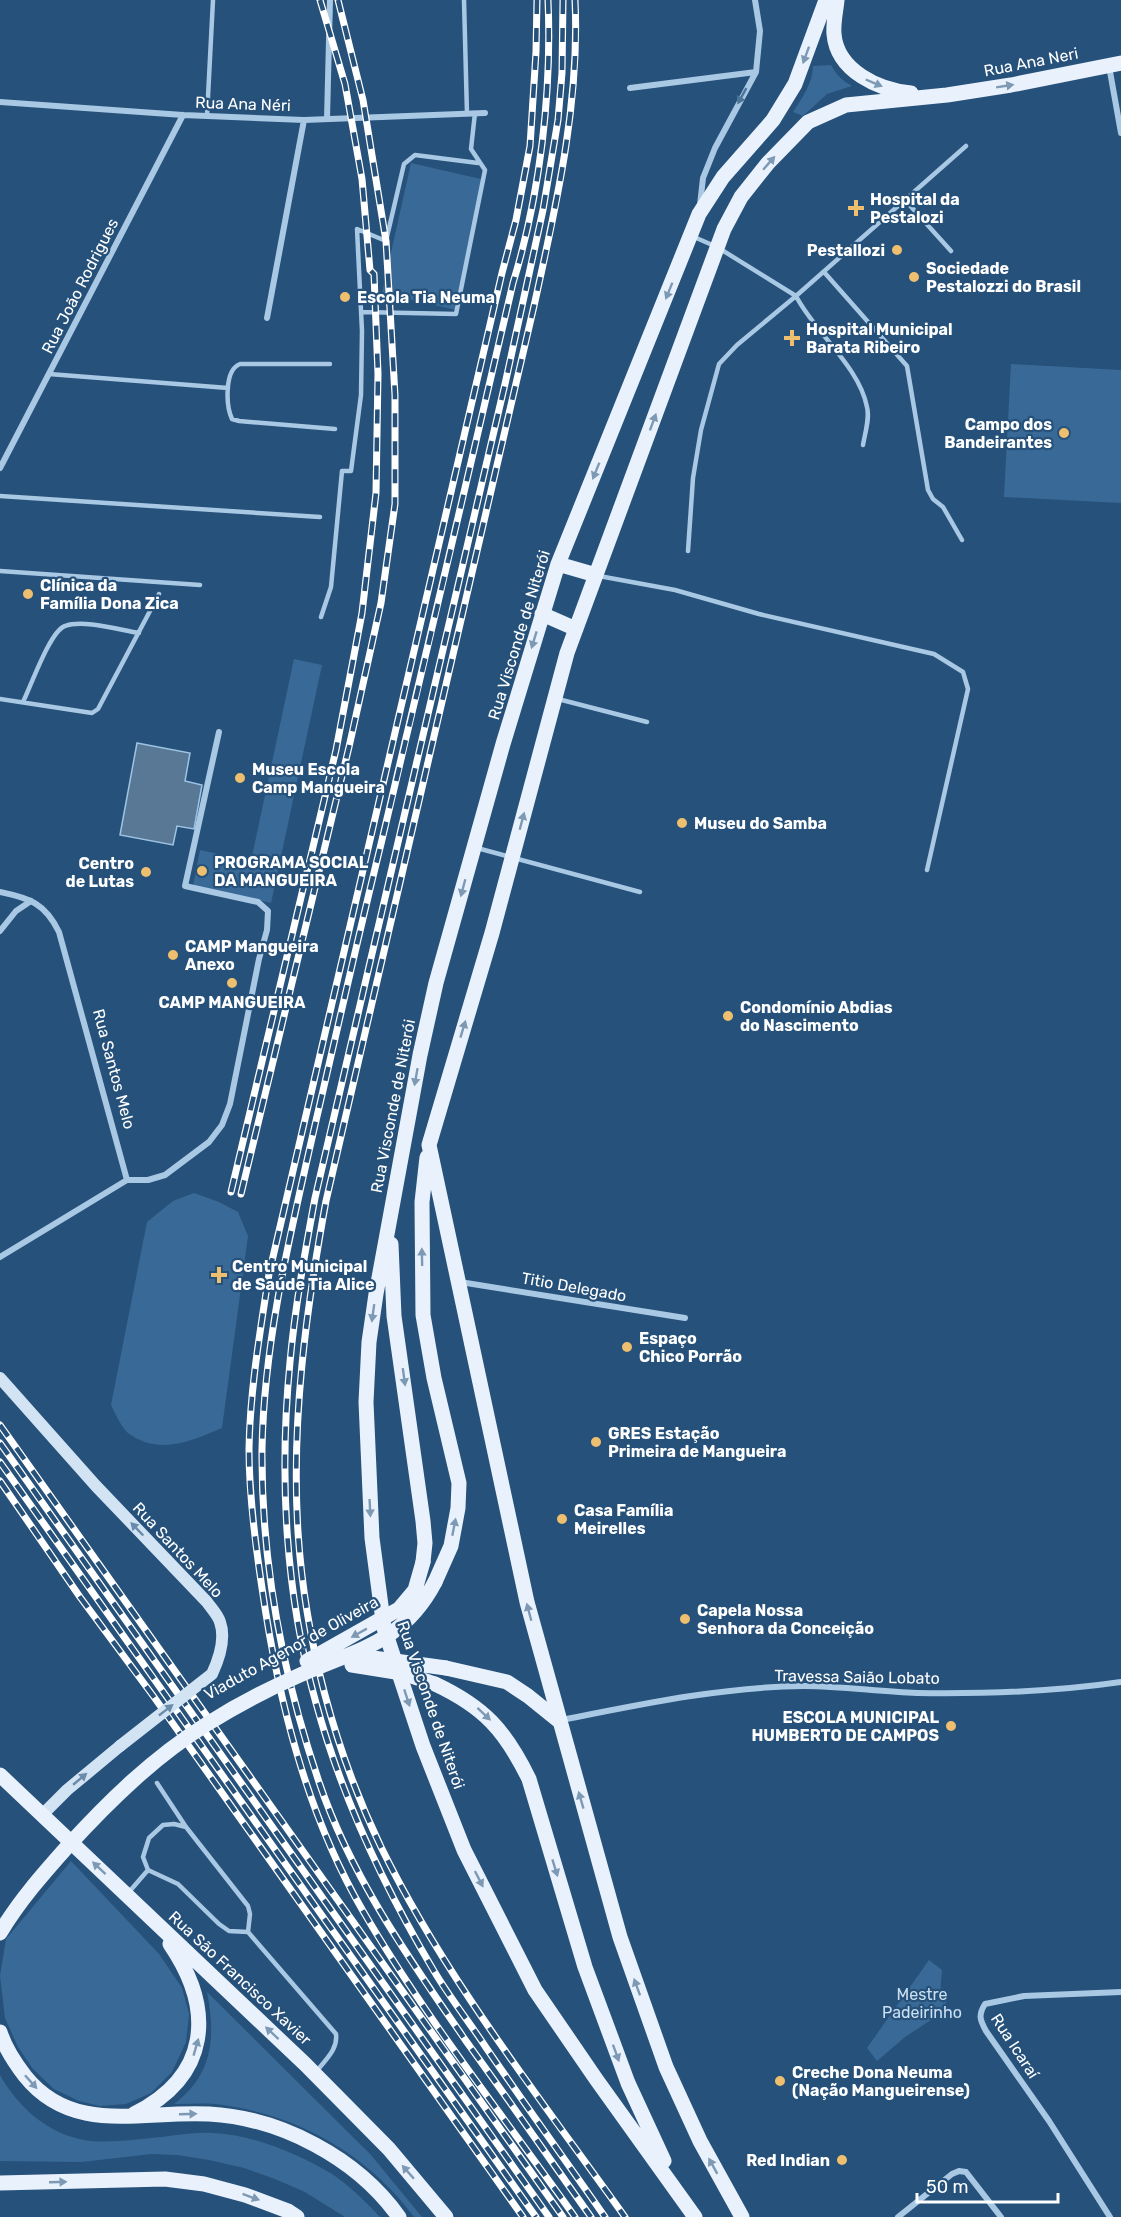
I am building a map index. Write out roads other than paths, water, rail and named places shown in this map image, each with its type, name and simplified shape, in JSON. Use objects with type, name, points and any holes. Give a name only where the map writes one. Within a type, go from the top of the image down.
[{"type":"main road","name":"Rua Visconde de Niterói","points":[[695,2217],[535,1990],[464,1850],[423,1746],[384,1628],[372,1538],[366,1401],[369,1342],[390,1214],[424,1034],[436,983],[558,564],[699,214],[723,177],[773,120],[795,84],[826,0]]},
{"type":"main road","points":[[837,0],[834,35],[841,55],[859,77],[885,88],[906,93],[947,95]]},
{"type":"main road","name":"Rua Ana Neri","points":[[947,95],[1115,64]]},
{"type":"main road","points":[[742,2217],[700,2141],[666,2067],[620,1937],[526,1602],[429,1145],[492,933],[576,629],[724,229],[741,197],[768,163],[808,122],[846,105],[947,95]]},
{"type":"main road","points":[[558,564],[596,575]]},
{"type":"main road","points":[[542,614],[576,629]]},
{"type":"main road","name":"Viaduto Agenor de Oliveira","points":[[0,1933],[27,1886],[73,1832],[101,1803],[192,1723],[262,1682],[327,1657],[370,1646],[402,1625],[423,1604],[451,1546],[458,1508],[459,1483],[434,1378],[423,1315],[422,1202],[429,1145]]},
{"type":"main road","name":"Viaduto Agenor de Oliveira","points":[[0,1933],[15,1908],[109,1801],[161,1757],[206,1725],[327,1657],[399,1609],[415,1590],[423,1562],[425,1543],[394,1316],[390,1214]]},
{"type":"main road","name":"Rua Santos Melo","points":[[0,1378],[96,1486],[207,1602],[220,1622],[223,1639],[219,1659],[212,1674],[120,1746],[67,1790],[42,1815]]},
{"type":"main road","points":[[327,1657],[446,1668],[507,1682],[558,1721]]},
{"type":"main road","points":[[327,1657],[402,1673],[435,1684],[458,1695],[480,1709],[499,1729],[515,1752],[529,1779],[585,1967],[612,2041],[628,2083],[679,2194]]},
{"type":"main road","name":"Rua São Francisco Xavier","points":[[0,1775],[314,2074],[389,2149],[446,2217]]},
{"type":"main road","points":[[129,2116],[154,2104],[173,2088],[187,2069],[195,2051],[199,2033],[194,1989],[179,1957],[157,1924]]},
{"type":"main road","points":[[0,2032],[16,2064],[33,2086],[53,2101],[73,2111],[97,2116],[208,2114],[242,2118],[272,2126],[306,2140],[337,2158],[366,2179],[399,2217]]},
{"type":"main road","points":[[0,2183],[165,2178],[204,2184],[245,2195],[288,2211],[297,2217]]},
{"type":"street","points":[[327,119],[330,0]]},
{"type":"street","points":[[699,214],[703,178],[715,148],[756,72],[760,31],[755,0]]},
{"type":"street","points":[[1115,64],[1121,133]]},
{"type":"street","points":[[630,88],[756,72]]},
{"type":"street","name":"Rua Ana Néri","points":[[0,102],[183,115],[304,120],[485,113]]},
{"type":"street","name":"Rua João Rodrigues","points":[[0,468],[183,115]]},
{"type":"street","points":[[267,318],[304,120]]},
{"type":"street","points":[[0,1257],[128,1180],[165,1175],[209,1142],[222,1125],[230,1104],[267,930],[268,911],[258,902],[185,886],[219,732]]},
{"type":"street","name":"Rua Santos Melo","points":[[0,892],[31,901],[43,907],[52,916],[59,932],[128,1180]]},
{"type":"street","points":[[0,931],[16,911],[31,901]]},
{"type":"street","name":"Titio Delegado","points":[[459,1282],[685,1318]]},
{"type":"street","name":"Travessa Saião Lobato","points":[[558,1721],[682,1696],[732,1690],[805,1686],[916,1693],[1001,1693],[1072,1689],[1121,1682]]},
{"type":"street","name":"Rua Icaraí","points":[[1110,2217],[1049,2121],[986,2031],[980,2020],[980,2013],[985,2004],[1024,1996],[1121,1992]]},
{"type":"street","points":[[898,2217],[952,2174],[959,2171],[966,2172],[1000,2217]]},
{"type":"lane","points":[[207,116],[213,0]]},
{"type":"lane","points":[[464,0],[467,114]]},
{"type":"lane","points":[[361,312],[456,314],[485,170],[478,163],[471,149],[475,113]]},
{"type":"lane","points":[[688,551],[693,478],[699,439],[719,364],[737,345],[966,147]]},
{"type":"lane","points":[[321,617],[331,588],[342,471],[351,471],[358,422],[361,312],[357,229],[386,240],[404,164],[415,155],[478,163]]},
{"type":"lane","points":[[905,200],[951,250]]},
{"type":"lane","points":[[692,236],[717,247],[796,296],[802,308],[852,373],[862,392],[868,410],[863,445]]},
{"type":"lane","points":[[824,272],[907,366],[911,376],[928,490],[933,499],[943,507],[962,540]]},
{"type":"lane","points":[[330,364],[240,364],[234,366],[230,372],[228,388],[229,413],[232,419],[335,429]]},
{"type":"lane","points":[[49,374],[228,388]]},
{"type":"lane","points":[[0,496],[320,517]]},
{"type":"lane","points":[[0,571],[200,585]]},
{"type":"lane","points":[[596,575],[675,590],[759,614],[934,654],[963,672],[968,689],[927,870]]},
{"type":"lane","points":[[0,699],[92,713],[98,709],[105,698],[159,594]]},
{"type":"lane","points":[[23,702],[54,635],[63,626],[78,623],[139,633]]},
{"type":"lane","points":[[555,699],[647,722]]},
{"type":"lane","points":[[474,847],[640,892]]},
{"type":"lane","points":[[157,1783],[186,1827],[248,1906],[250,1914],[248,1932]]},
{"type":"lane","points":[[186,1827],[174,1824],[164,1825],[149,1838],[143,1857],[148,1870],[178,1884],[219,1924],[230,1931],[248,1932],[336,2034],[337,2043],[332,2054],[314,2074]]},
{"type":"lane","points":[[127,1894],[148,1870]]},
{"type":"railway","points":[[231,1192],[336,750],[362,613],[376,493],[378,374],[374,274],[370,270],[362,179],[345,84],[320,0]]},
{"type":"railway","points":[[241,1194],[349,747],[381,603],[395,504],[395,395],[386,241],[363,100],[338,0]]},
{"type":"railway","points":[[537,0],[530,146],[516,220],[269,1274],[253,1383],[249,1466],[257,1553],[277,1672],[297,1754],[325,1835],[363,1911],[412,1989],[575,2217]]},
{"type":"railway","points":[[548,0],[546,107],[530,215],[288,1245],[273,1326],[262,1449],[265,1533],[277,1618],[306,1742],[332,1817],[365,1884],[403,1949],[591,2217]]},
{"type":"railway","points":[[563,0],[562,73],[558,120],[543,210],[505,384],[315,1198],[297,1300],[290,1362],[285,1491],[291,1577],[306,1662],[326,1738],[366,1841],[398,1907],[440,1981],[605,2217]]},
{"type":"railway","points":[[575,0],[574,77],[558,192],[534,306],[326,1201],[312,1283],[302,1366],[296,1490],[302,1573],[315,1653],[336,1733],[364,1810],[406,1896],[464,1990],[527,2082],[625,2217]]},
{"type":"railway","points":[[0,1425],[563,2217]]},
{"type":"railway","points":[[0,1443],[549,2217]]},
{"type":"railway","points":[[0,1462],[536,2217]]},
{"type":"railway","points":[[0,1481],[80,1597],[154,1697],[523,2217]]},
{"type":"place","name":"Hospital da Pestalozi","points":[[856,208]]},
{"type":"place","name":"Pestallozi","points":[[897,250]]},
{"type":"place","name":"Sociedade Pestalozzi do Brasil","points":[[914,277]]},
{"type":"place","name":"Escola Tia Neuma","points":[[345,297]]},
{"type":"place","name":"Hospital Municipal Barata Ribeiro","points":[[792,338]]},
{"type":"place","name":"Campo dos Bandeirantes","points":[[1064,433]]},
{"type":"place","name":"Clínica da Família Dona Zica","points":[[28,594]]},
{"type":"place","name":"Museu Escola Camp Mangueira","points":[[240,778]]},
{"type":"place","name":"Museu do Samba","points":[[682,823]]},
{"type":"place","name":"PROGRAMA SOCIAL DA MANGUEIRA","points":[[202,871]]},
{"type":"place","name":"Centro de Lutas","points":[[146,872]]},
{"type":"place","name":"CAMP Mangueira Anexo","points":[[173,955]]},
{"type":"place","name":"CAMP MANGUEIRA","points":[[232,983]]},
{"type":"place","name":"Condomínio Abdias do Nascimento","points":[[728,1016]]},
{"type":"place","name":"Centro Municipal de Saúde Tia Alice","points":[[219,1275]]},
{"type":"place","name":"Espaço Chico Porrão","points":[[627,1347]]},
{"type":"place","name":"GRES Estação Primeira de Mangueira","points":[[596,1442]]},
{"type":"place","name":"Casa Família Meirelles","points":[[562,1519]]},
{"type":"place","name":"Capela Nossa Senhora da Conceição","points":[[685,1619]]},
{"type":"place","name":"ESCOLA MUNICIPAL HUMBERTO DE CAMPOS","points":[[951,1726]]},
{"type":"place","name":"Creche Dona Neuma (Nação Mangueirense)","points":[[780,2081]]},
{"type":"place","name":"Red Indian","points":[[842,2160]]},
{"type":"park label","name":"Mestre Padeirinho","points":[[922,2003]]}]
